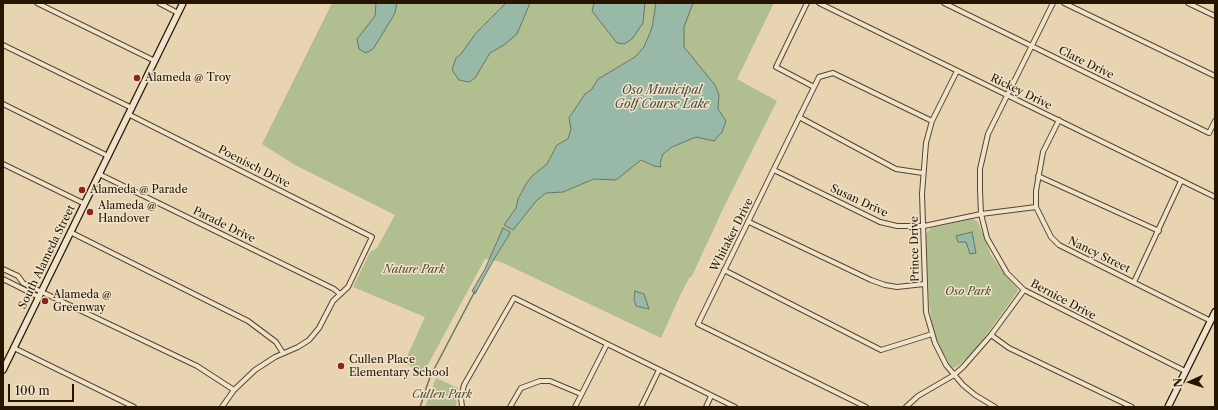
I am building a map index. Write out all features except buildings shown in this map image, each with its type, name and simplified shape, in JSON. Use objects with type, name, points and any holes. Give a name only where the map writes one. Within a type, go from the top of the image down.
[{"type":"main road","name":"South Alameda Street","points":[[3,370],[183,3]]},
{"type":"main road","points":[[1168,407],[1215,312]]},
{"type":"street","points":[[36,3],[155,61]]},
{"type":"street","points":[[159,3],[178,12]]},
{"type":"street","points":[[806,3],[776,67],[814,87],[819,77],[833,73],[932,121]]},
{"type":"street","name":"Rickey Drive","points":[[819,3],[1215,197]]},
{"type":"street","name":"Clare Drive","points":[[944,3],[1209,133],[1215,121]]},
{"type":"street","name":"Bernice Drive","points":[[1053,3],[988,134],[983,151],[980,169],[981,214],[986,238],[1007,273],[1024,290],[1185,371]]},
{"type":"street","points":[[1064,3],[1215,76]]},
{"type":"street","points":[[1188,3],[1215,16]]},
{"type":"street","points":[[3,45],[132,108]]},
{"type":"street","name":"Prince Drive","points":[[957,71],[932,121],[926,143],[923,173],[924,284],[926,312],[940,355],[954,375],[975,395],[995,407]]},
{"type":"street","name":"Whitaker Drive","points":[[814,87],[698,324],[866,407]]},
{"type":"street","points":[[3,104],[108,156]]},
{"type":"street","name":"Poenisch Drive","points":[[128,114],[372,237],[348,287],[340,294]]},
{"type":"street","points":[[799,117],[896,169],[923,173]]},
{"type":"street","name":"Nancy Street","points":[[1059,120],[1042,152],[1038,176],[1036,207],[1046,229],[1059,245],[1211,321]]},
{"type":"street","points":[[3,164],[85,204]]},
{"type":"street","name":"Susan Drive","points":[[774,170],[880,222],[897,226],[924,226],[981,214],[1036,207]]},
{"type":"street","name":"Parade Drive","points":[[99,174],[334,289],[340,294]]},
{"type":"street","points":[[1038,176],[1159,230]]},
{"type":"street","points":[[1134,282],[1181,181]]},
{"type":"street","points":[[749,222],[871,280],[885,285],[897,287],[924,284]]},
{"type":"street","points":[[70,232],[248,321],[276,342],[283,353]]},
{"type":"street","points":[[3,269],[18,276],[23,283],[40,294]]},
{"type":"street","points":[[724,270],[881,350],[932,334]]},
{"type":"street","points":[[3,279],[40,294],[197,366],[234,390]]},
{"type":"street","points":[[906,407],[918,396],[954,375],[991,335],[1024,290]]},
{"type":"street","points":[[222,407],[234,390],[255,370],[283,353],[309,340],[319,328],[333,301],[340,294]]},
{"type":"street","points":[[462,407],[461,398],[464,385],[514,298],[734,407]]},
{"type":"street","points":[[991,335],[1009,348],[1132,407]]},
{"type":"street","points":[[575,407],[606,344]]},
{"type":"street","points":[[14,348],[134,407]]},
{"type":"street","points":[[641,407],[659,370]]},
{"type":"street","points":[[510,407],[521,388],[540,381],[550,381],[581,394]]},
{"type":"street","points":[[706,407],[711,396]]},
{"type":"green space","name":"Nature Park","points":[[332,3],[774,3],[737,79],[777,101],[723,209],[692,276],[689,278],[679,298],[661,338],[501,262],[485,259],[424,372],[404,363],[425,317],[353,287],[370,252],[377,248],[395,215],[295,165],[262,144]]},
{"type":"green space","name":"Oso Park","points":[[973,219],[978,222],[991,255],[1018,291],[977,348],[958,366],[953,368],[940,348],[933,330],[929,304],[926,234],[931,228]]},
{"type":"green space","name":"Cullen Park","points":[[436,378],[458,388],[456,407],[425,407]]},
{"type":"water","points":[[376,3],[397,3],[395,13],[380,38],[373,49],[366,53],[359,49],[357,39],[375,16]]},
{"type":"water","points":[[506,3],[530,3],[517,34],[504,45],[490,53],[475,78],[469,82],[459,80],[452,70],[456,58],[461,54],[476,33]]},
{"type":"water","points":[[594,3],[645,3],[643,23],[632,39],[624,44],[617,43],[592,11]]},
{"type":"water","name":"Oso Municipal Golf Course Lake","points":[[656,3],[693,3],[684,27],[684,47],[715,85],[719,95],[718,109],[726,121],[722,132],[714,141],[696,137],[672,147],[663,154],[660,163],[661,167],[654,166],[641,160],[616,180],[594,179],[563,192],[546,193],[537,200],[513,230],[504,225],[516,208],[518,199],[526,184],[532,176],[547,164],[557,145],[568,139],[571,129],[569,118],[585,94],[592,89],[598,79],[635,57],[644,47],[652,28]]},
{"type":"water","points":[[503,228],[510,232],[509,235],[475,294],[472,291],[485,269]]},
{"type":"water","points":[[972,232],[976,253],[970,254],[966,242],[958,242],[956,236]]},
{"type":"water","points":[[635,291],[644,294],[649,309],[636,306],[634,299]]},
{"type":"waterway","points":[[420,407],[430,377],[475,291]]},
{"type":"place","name":"Alameda @ Troy","points":[[137,78]]},
{"type":"place","name":"Alameda @ Parade","points":[[82,190]]},
{"type":"place","name":"Alameda @ Handover","points":[[90,212]]},
{"type":"place","name":"Alameda @ Greenway","points":[[45,301]]},
{"type":"place","name":"Cullen Place Elementary School","points":[[341,366]]}]
